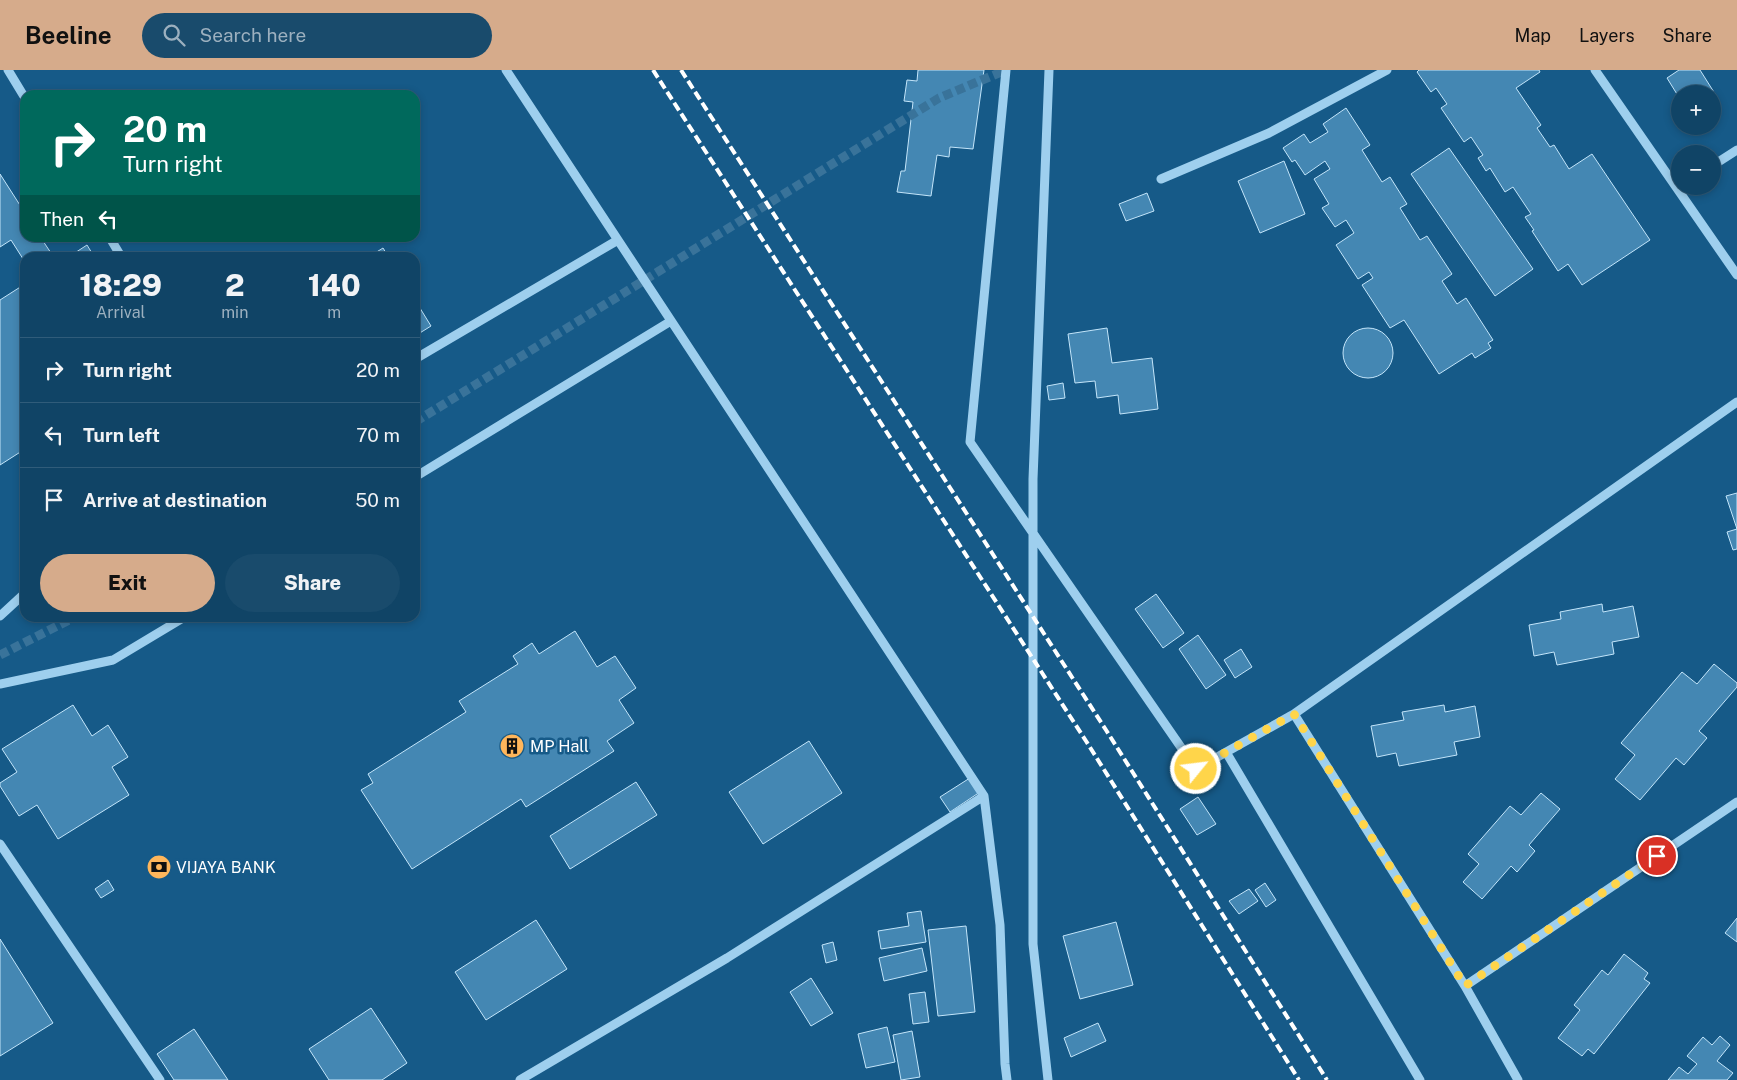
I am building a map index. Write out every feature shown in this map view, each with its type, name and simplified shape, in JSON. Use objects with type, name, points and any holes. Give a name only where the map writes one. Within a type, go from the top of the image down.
[{"type":"street","points":[[8,70],[20,90]]},
{"type":"street","points":[[506,70],[984,796],[1000,925],[1007,1080]]},
{"type":"street","points":[[1006,70],[970,442],[1196,769],[1294,714],[1737,402]]},
{"type":"street","points":[[1048,1080],[1033,944],[1033,478],[1049,70]]},
{"type":"street","points":[[1161,179],[1269,133],[1387,70]]},
{"type":"street","points":[[1594,70],[1671,177]]},
{"type":"street","points":[[1721,160],[1737,150]]},
{"type":"street","points":[[1684,195],[1737,275]]},
{"type":"street","points":[[420,356],[618,240]]},
{"type":"street","points":[[420,474],[671,321]]},
{"type":"street","points":[[0,616],[20,598]]},
{"type":"street","points":[[0,684],[113,660],[176,622]]},
{"type":"street","points":[[1294,714],[1465,986],[1518,1080]]},
{"type":"street","points":[[1226,752],[1420,1080]]},
{"type":"street","points":[[520,1080],[727,958],[984,796]]},
{"type":"street","points":[[1465,986],[1737,802]]},
{"type":"street","points":[[0,844],[160,1080]]},
{"type":"building","points":[[918,70],[984,70],[973,149],[950,147],[949,157],[937,155],[931,196],[897,192],[901,171],[905,171],[913,102],[904,101],[907,80],[917,81]]},
{"type":"building","points":[[1419,70],[1539,70],[1540,72],[1516,88],[1541,125],[1537,128],[1550,147],[1554,145],[1569,169],[1592,154],[1650,240],[1582,285],[1568,264],[1558,271],[1532,231],[1534,230],[1525,217],[1531,214],[1513,187],[1505,192],[1490,168],[1486,171],[1478,158],[1483,155],[1471,137],[1464,142],[1441,108],[1447,104],[1436,88],[1431,92],[1417,72]]},
{"type":"building","points":[[1679,70],[1700,70],[1709,85],[1671,85],[1667,78]]},
{"type":"building","points":[[1346,108],[1370,145],[1362,150],[1382,182],[1390,177],[1407,204],[1400,208],[1420,240],[1427,236],[1452,274],[1442,281],[1457,304],[1466,298],[1493,340],[1488,343],[1491,348],[1475,358],[1472,353],[1439,374],[1404,320],[1390,328],[1362,285],[1373,278],[1369,272],[1358,279],[1336,245],[1354,233],[1346,220],[1335,227],[1322,208],[1329,204],[1314,179],[1330,169],[1325,161],[1305,175],[1295,160],[1292,162],[1283,148],[1304,134],[1310,143],[1328,132],[1323,124]]},
{"type":"building","points":[[1449,148],[1533,269],[1495,296],[1411,174]]},
{"type":"building","points":[[1284,161],[1305,214],[1260,233],[1238,181]]},
{"type":"building","points":[[0,174],[20,205],[20,242],[44,242],[50,252],[20,252],[20,254],[11,240],[0,247]]},
{"type":"building","points":[[1147,193],[1154,211],[1126,221],[1119,204]]},
{"type":"building","points":[[87,245],[91,252],[76,252]]},
{"type":"building","points":[[383,248],[385,252],[377,252]]},
{"type":"building","points":[[20,287],[20,452],[0,465],[0,300]]},
{"type":"building","points":[[420,308],[431,326],[420,333]]},
{"type":"building","points":[[1107,328],[1112,363],[1152,358],[1158,409],[1120,414],[1118,395],[1097,398],[1095,381],[1075,383],[1068,334]]},
{"type":"building","points":[[1363,328],[1373,328],[1386,335],[1393,348],[1393,358],[1386,371],[1373,378],[1363,378],[1354,374],[1347,367],[1343,358],[1343,348],[1347,339],[1354,332]]},
{"type":"building","points":[[1063,383],[1065,398],[1049,400],[1047,386]]},
{"type":"building","points":[[1737,493],[1737,529],[1726,496]]},
{"type":"building","points":[[1737,529],[1737,549],[1733,550],[1727,532]]},
{"type":"building","points":[[1156,594],[1184,633],[1163,648],[1135,609]]},
{"type":"building","points":[[1602,604],[1603,612],[1633,606],[1639,637],[1612,642],[1614,654],[1557,665],[1554,652],[1534,656],[1529,625],[1561,619],[1560,612]]},
{"type":"building","name":"MP Hall","points":[[575,631],[597,667],[615,656],[636,688],[619,700],[634,723],[607,741],[614,751],[526,807],[521,799],[412,869],[361,790],[373,783],[368,774],[466,712],[459,701],[518,664],[513,656],[532,643],[539,654]]},
{"type":"building","points":[[1198,635],[1226,675],[1206,689],[1179,649]]},
{"type":"building","points":[[1241,649],[1252,667],[1235,678],[1224,660]]},
{"type":"building","points":[[1714,664],[1737,683],[1737,687],[1699,731],[1707,738],[1684,765],[1676,758],[1640,800],[1615,779],[1635,755],[1621,743],[1682,672],[1697,684]]},
{"type":"building","points":[[73,705],[92,736],[108,725],[128,757],[112,767],[129,795],[58,839],[37,805],[19,816],[0,786],[0,783],[17,772],[2,749]]},
{"type":"building","points":[[1444,705],[1445,712],[1475,706],[1480,737],[1454,742],[1457,755],[1399,766],[1396,753],[1377,757],[1371,726],[1404,720],[1402,712]]},
{"type":"building","points":[[809,741],[842,793],[763,844],[729,792]]},
{"type":"building","points":[[973,776],[983,790],[950,812],[940,797]]},
{"type":"building","points":[[636,782],[657,815],[570,869],[550,836]]},
{"type":"building","points":[[1541,793],[1560,809],[1529,845],[1535,851],[1517,872],[1511,866],[1482,899],[1463,882],[1479,864],[1468,854],[1510,806],[1521,815]]},
{"type":"building","points":[[1198,797],[1216,824],[1197,835],[1180,809]]},
{"type":"building","points":[[108,880],[114,890],[101,898],[95,889]]},
{"type":"building","points":[[1265,883],[1276,900],[1266,907],[1255,890]]},
{"type":"building","points":[[1249,889],[1258,901],[1239,914],[1229,901]]},
{"type":"building","points":[[921,911],[926,942],[881,949],[878,931],[909,926],[907,913]]},
{"type":"building","points":[[1737,918],[1737,942],[1725,933]]},
{"type":"building","points":[[536,920],[567,969],[486,1020],[455,972]]},
{"type":"building","points":[[1116,922],[1133,985],[1080,999],[1063,936]]},
{"type":"building","points":[[966,926],[975,1012],[938,1016],[928,930]]},
{"type":"building","points":[[0,939],[53,1023],[0,1056]]},
{"type":"building","points":[[833,942],[837,960],[826,963],[822,945]]},
{"type":"building","points":[[922,948],[927,971],[884,981],[879,958]]},
{"type":"building","points":[[1624,954],[1648,973],[1644,979],[1650,983],[1594,1054],[1588,1049],[1582,1056],[1558,1038],[1580,1010],[1574,1005],[1602,970],[1608,975]]},
{"type":"building","points":[[811,978],[833,1013],[811,1026],[790,992]]},
{"type":"building","points":[[925,992],[929,1022],[913,1024],[909,994]]},
{"type":"building","points":[[371,1008],[407,1063],[382,1080],[329,1080],[309,1049]]},
{"type":"building","points":[[1098,1023],[1106,1041],[1071,1057],[1064,1038]]},
{"type":"building","points":[[887,1027],[895,1062],[866,1068],[858,1034]]},
{"type":"building","points":[[194,1029],[228,1080],[174,1080],[157,1054]]},
{"type":"building","points":[[912,1031],[920,1077],[901,1080],[893,1035]]},
{"type":"building","points":[[1720,1036],[1730,1045],[1717,1061],[1733,1073],[1727,1080],[1668,1080],[1679,1067],[1688,1074],[1697,1064],[1687,1056],[1703,1037],[1712,1045]]},
{"type":"tunnel","points":[[420,419],[939,98],[1006,70]]},
{"type":"tunnel","points":[[0,655],[65,622]]},
{"type":"railway","points":[[653,70],[1086,741],[1299,1080]]},
{"type":"railway","points":[[681,70],[1106,730],[1327,1080]]},
{"type":"place","name":"MP Hall","points":[[512,746]]},
{"type":"place","name":"VIJAYA BANK","points":[[159,867]]},
{"type":"route","points":[[1196,769],[1294,714],[1465,986],[1657,856]]}]
